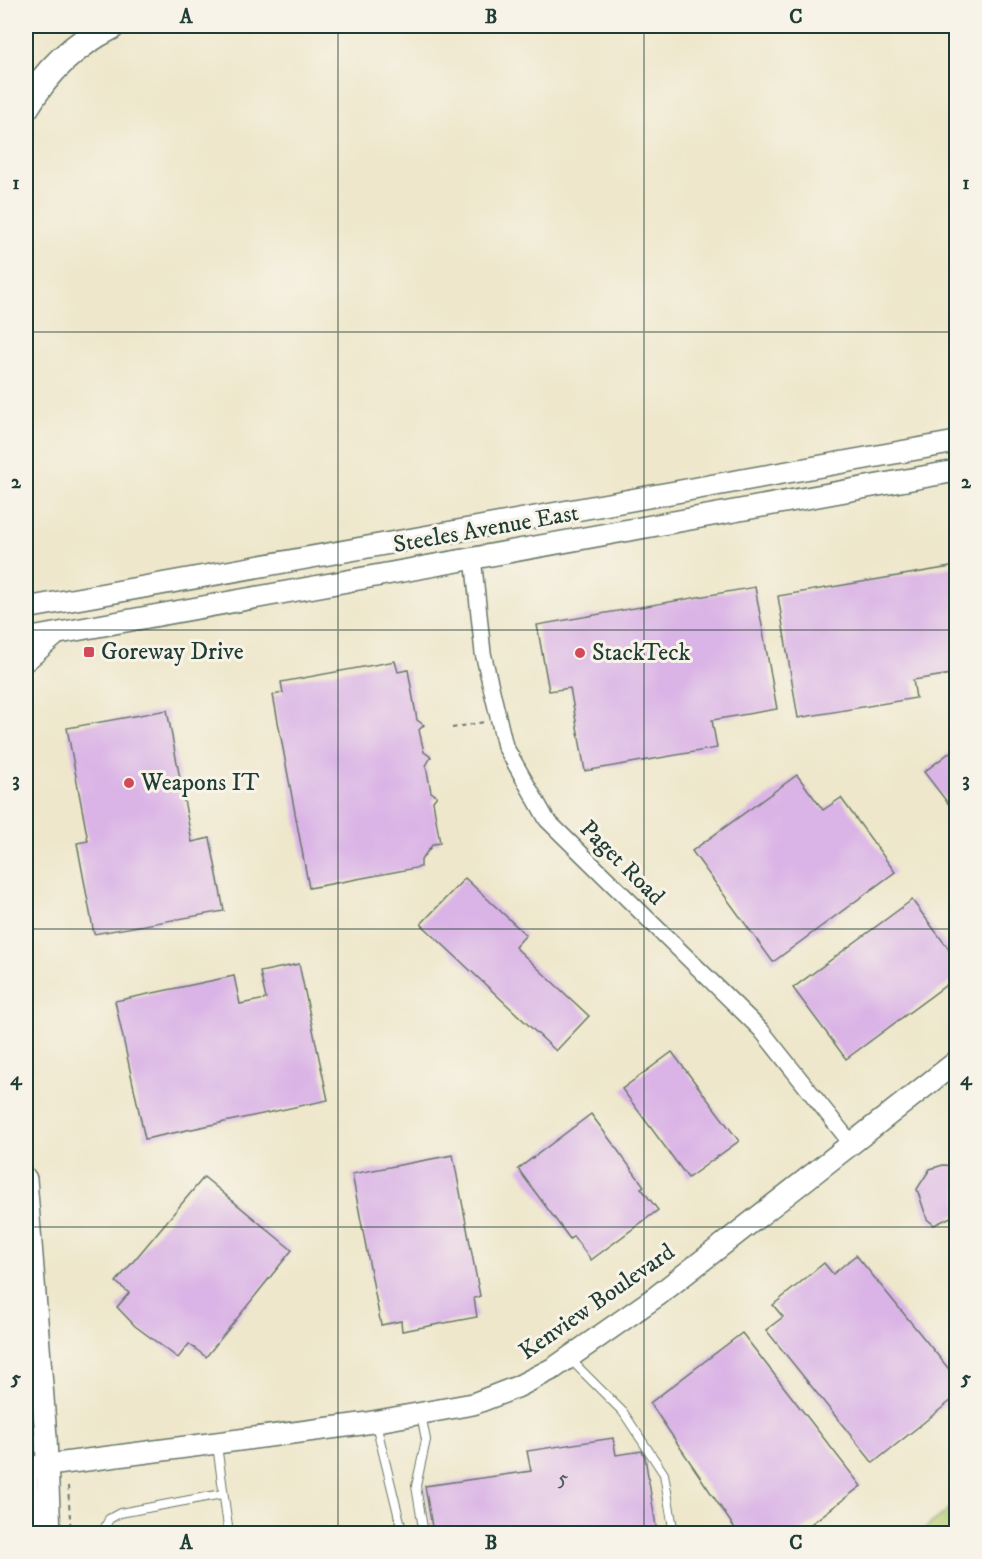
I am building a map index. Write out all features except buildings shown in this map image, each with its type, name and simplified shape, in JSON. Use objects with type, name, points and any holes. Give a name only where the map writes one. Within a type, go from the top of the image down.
[{"type":"highway","points":[[26,106],[59,62],[95,34],[111,26]]},
{"type":"main road","name":"Steeles Avenue East","points":[[30,603],[957,442]]},
{"type":"main road","name":"Steeles Avenue East","points":[[26,639],[957,471]]},
{"type":"main road","points":[[26,660],[57,633]]},
{"type":"main road","name":"Kenview Boulevard","points":[[26,1467],[375,1421],[473,1404],[506,1391],[569,1358],[657,1296],[850,1142],[957,1062]]},
{"type":"main road","points":[[26,1179],[50,1533]]},
{"type":"main road","points":[[26,1467],[30,1533]]},
{"type":"street","name":"Paget Road","points":[[473,557],[483,652],[505,746],[548,820],[761,1030],[850,1142]]},
{"type":"lane","points":[[569,1358],[624,1412],[664,1474],[674,1533]]},
{"type":"lane","points":[[421,1413],[426,1440],[416,1486],[424,1533]]},
{"type":"lane","points":[[375,1421],[403,1533]]},
{"type":"lane","points":[[217,1443],[229,1533]]},
{"type":"lane","points":[[102,1533],[109,1519],[120,1513],[222,1494]]},
{"type":"path","points":[[452,728],[499,719]]},
{"type":"path","points":[[68,1486],[71,1533]]},
{"type":"green space","points":[[956,1504],[956,1533],[919,1533]]},
{"type":"place","name":"Goreway Drive","points":[[89,652]]},
{"type":"place","name":"StackTeck","points":[[580,653]]},
{"type":"place","name":"Weapons IT","points":[[129,783]]}]
